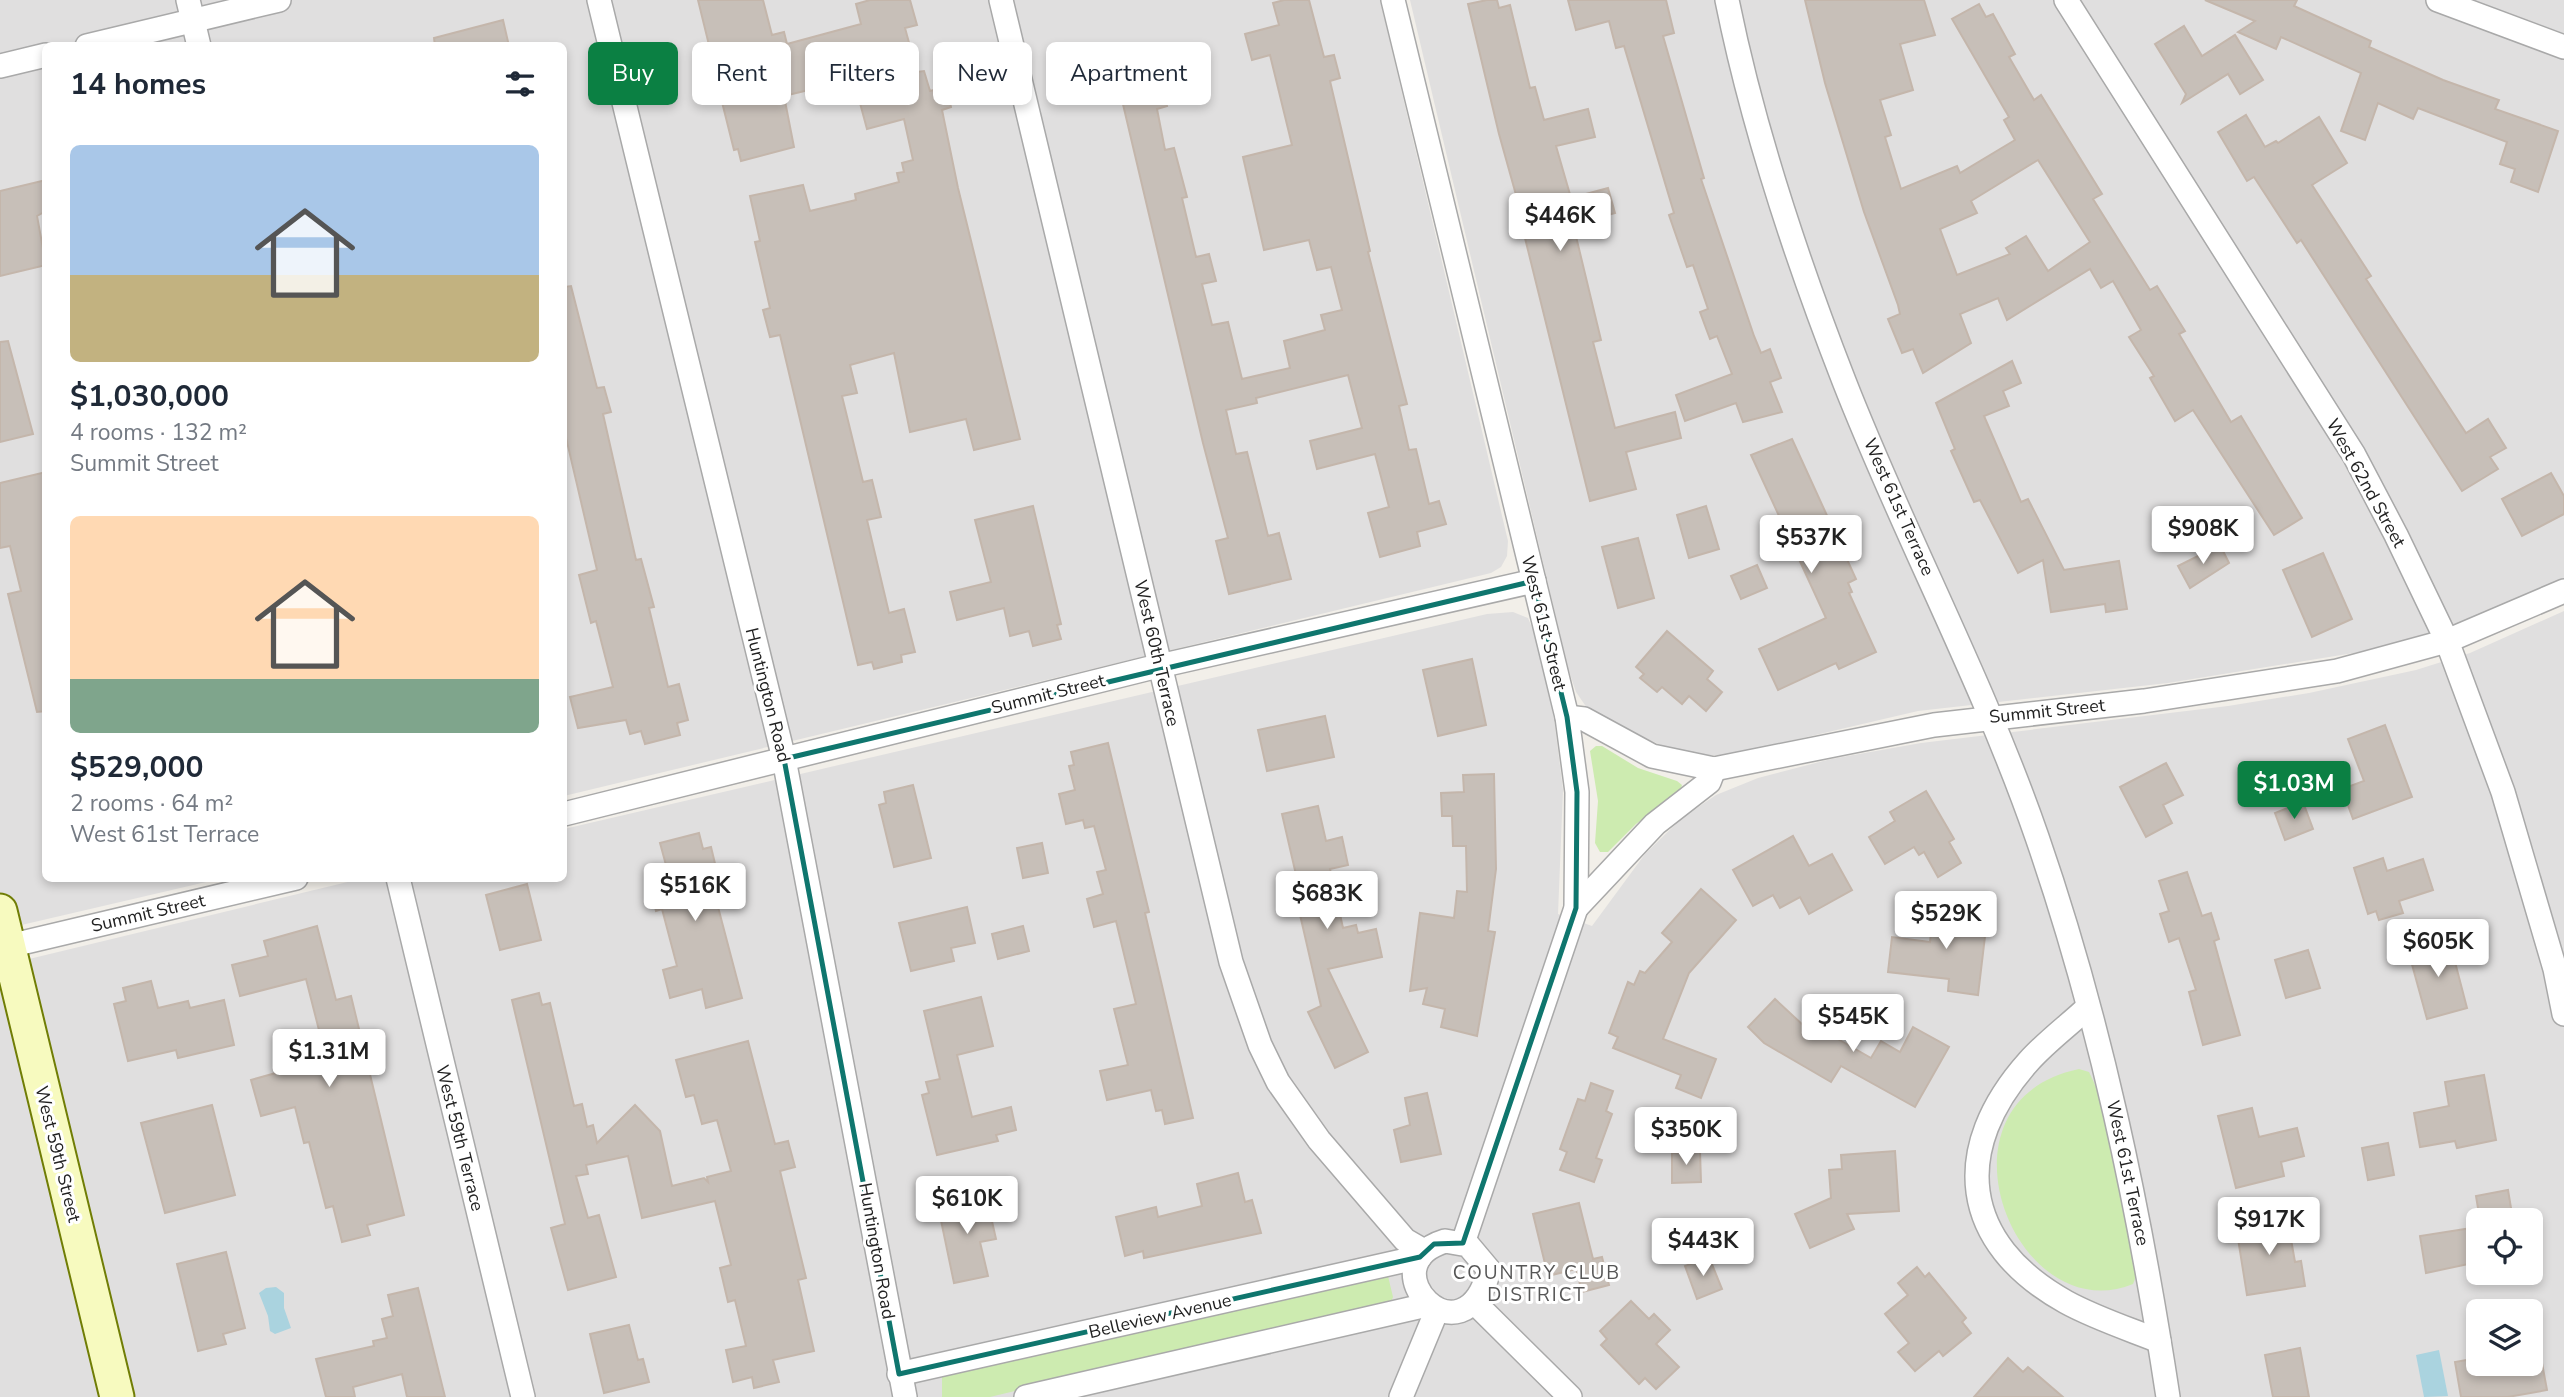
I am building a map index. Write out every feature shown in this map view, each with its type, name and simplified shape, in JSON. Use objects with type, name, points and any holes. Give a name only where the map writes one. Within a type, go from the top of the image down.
[{"type":"street","points":[[98,42],[190,10],[279,0]]},
{"type":"street","name":"Huntington Road","points":[[598,0],[784,759],[905,1397]]},
{"type":"street","name":"West 60th Terrace","points":[[1001,0],[1231,962],[1259,1045],[1278,1082],[1319,1140],[1405,1240],[1422,1254]]},
{"type":"street","name":"West 61st Street","points":[[1393,0],[1567,717],[1577,792],[1576,908],[1463,1243]]},
{"type":"street","name":"West 61st Terrace","points":[[1727,0],[1738,52],[1788,221],[1844,381],[1990,716],[2037,837],[2088,1007],[2125,1152],[2168,1397]]},
{"type":"street","name":"West 62nd Street","points":[[2066,0],[2354,455],[2447,641],[2503,792],[2555,969],[2564,1014]]},
{"type":"street","points":[[2438,0],[2564,47]]},
{"type":"street","points":[[190,10],[198,42]]},
{"type":"street","points":[[0,66],[42,56]]},
{"type":"street","name":"Summit Street","points":[[567,813],[1160,666],[1534,581]]},
{"type":"street","name":"Summit Street","points":[[1714,769],[1990,716],[2144,701],[2279,682],[2392,658],[2447,641],[2564,591]]},
{"type":"street","points":[[1567,717],[1584,719],[1652,756],[1714,769],[1709,782],[1647,832],[1576,908]]},
{"type":"street","name":"Summit Street","points":[[4,947],[279,882]]},
{"type":"street","name":"West 59th Terrace","points":[[399,882],[523,1397]]},
{"type":"street","name":"West 59th Street","points":[[0,911],[4,947],[117,1397]]},
{"type":"street","points":[[2088,1007],[2029,1061],[1987,1124],[1976,1165],[1979,1206],[1997,1244],[2026,1274],[2066,1302],[2160,1341]]},
{"type":"street","points":[[1026,1397],[1432,1307],[1460,1311],[1474,1302],[1484,1287],[1489,1270],[1477,1253],[1463,1243],[1445,1241],[1422,1254],[1414,1273],[1415,1285],[1432,1307]]},
{"type":"street","name":"Belleview Avenue","points":[[899,1374],[1422,1254]]},
{"type":"street","points":[[1474,1302],[1570,1397]]},
{"type":"street","points":[[1401,1397],[1432,1307]]},
{"type":"highlighted area","points":[[1534,581],[1567,717],[1577,792],[1576,908],[1463,1243],[1434,1244],[1420,1257],[899,1374],[784,759]]},
{"type":"shaded area","points":[[0,0],[1380,0],[1508,541],[1507,556],[1501,567],[1491,573],[567,795],[567,42],[42,42],[42,882],[206,882],[0,930]]},
{"type":"shaded area","points":[[1410,0],[2564,0],[2564,579],[2479,618],[2372,650],[2168,683],[1918,711],[1726,756],[1679,753],[1609,722],[1587,708],[1576,692],[1568,668]]},
{"type":"shaded area","points":[[2564,611],[2564,1397],[0,1397],[0,966],[348,882],[567,882],[567,828],[1487,614],[1513,612],[1528,618],[1535,635],[1554,718],[1563,790],[1558,914],[1592,926],[1645,854],[1682,818],[1716,795],[1758,778],[1831,759],[1921,743],[2228,706],[2309,693],[2416,670],[2470,653]]},
{"type":"green space","points":[[1596,746],[1602,746],[1638,768],[1682,785],[1680,792],[1636,824],[1608,852],[1600,852],[1595,843],[1598,801],[1590,751]]},
{"type":"green space","points":[[2079,1069],[2089,1072],[2113,1143],[2137,1274],[2133,1284],[2090,1290],[2053,1275],[2023,1246],[2004,1206],[1997,1164],[2005,1123],[2032,1089]]},
{"type":"green space","points":[[1382,1275],[1388,1276],[1393,1297],[1391,1302],[990,1397],[942,1397],[942,1377],[951,1372]]},
{"type":"water","points":[[276,1287],[284,1293],[284,1308],[291,1328],[275,1334],[270,1331],[268,1316],[259,1293],[266,1288]]},
{"type":"water","points":[[2439,1350],[2448,1396],[2424,1397],[2416,1355]]},
{"type":"building","points":[[698,0],[763,0],[772,35],[784,32],[786,42],[708,42]]},
{"type":"building","points":[[870,0],[910,0],[917,25],[905,28],[909,42],[805,42],[805,91],[791,94],[791,43],[861,24],[856,4]]},
{"type":"building","points":[[1309,0],[1324,57],[1334,55],[1340,78],[1330,81],[1370,251],[1368,252],[1407,404],[1399,406],[1409,450],[1416,449],[1429,504],[1439,501],[1446,524],[1417,532],[1420,546],[1380,557],[1368,513],[1389,507],[1375,454],[1317,469],[1310,441],[1362,428],[1348,375],[1256,398],[1257,403],[1226,410],[1236,454],[1247,452],[1268,536],[1279,533],[1291,579],[1229,594],[1216,541],[1228,538],[1123,105],[1167,105],[1157,109],[1165,150],[1174,148],[1187,197],[1182,198],[1196,257],[1209,254],[1216,281],[1202,284],[1212,325],[1228,322],[1242,379],[1290,368],[1284,341],[1325,330],[1321,315],[1342,310],[1331,267],[1317,270],[1309,240],[1264,250],[1243,157],[1292,145],[1270,55],[1252,60],[1245,34],[1279,25],[1273,3]]},
{"type":"building","points":[[1497,0],[1499,8],[1510,5],[1530,88],[1535,87],[1544,120],[1588,109],[1595,137],[1556,146],[1571,198],[1608,188],[1615,213],[1573,224],[1601,340],[1593,342],[1615,428],[1675,412],[1681,438],[1626,452],[1636,489],[1590,501],[1524,234],[1527,234],[1499,134],[1468,4]]},
{"type":"building","points":[[1568,0],[1666,0],[1674,33],[1663,36],[1704,178],[1701,179],[1754,336],[1761,353],[1770,349],[1781,378],[1770,382],[1782,412],[1743,422],[1736,403],[1685,421],[1676,395],[1732,374],[1717,336],[1710,339],[1700,312],[1708,309],[1693,265],[1687,267],[1669,215],[1674,213],[1624,46],[1616,48],[1609,21],[1576,30]]},
{"type":"building","points":[[1805,0],[1924,0],[1935,35],[1900,44],[1913,90],[1880,100],[1891,135],[1885,137],[1901,189],[1957,166],[1960,173],[2015,140],[2004,120],[2009,117],[1952,19],[1979,4],[1986,17],[1993,14],[2015,54],[2009,57],[2034,100],[2041,95],[2102,194],[2093,199],[2150,290],[2157,286],[2185,331],[2179,334],[2231,422],[2241,416],[2302,518],[2274,535],[2193,410],[2175,421],[2150,378],[2154,376],[2129,337],[2141,330],[2113,281],[2101,288],[2090,269],[2007,320],[1998,298],[1960,314],[1971,343],[1923,373],[1913,349],[1902,353],[1888,319],[1900,314],[1898,305],[1864,212],[1825,83]],"holes":[[[2038,160],[2090,242],[2048,271],[2026,236],[2006,248],[2010,254],[1957,275],[1940,229],[1977,213],[1971,201]]]},
{"type":"building","points":[[2205,0],[2297,0],[2294,6],[2371,41],[2369,47],[2443,80],[2499,100],[2495,109],[2558,131],[2538,192],[2511,182],[2515,169],[2500,164],[2507,142],[2418,108],[2413,119],[2378,103],[2365,140],[2341,131],[2361,73],[2281,37],[2276,49],[2238,32],[2255,21]]},
{"type":"building","points":[[503,20],[508,42],[434,42],[434,38]]},
{"type":"building","points":[[2184,26],[2202,56],[2235,35],[2263,80],[2240,94],[2228,74],[2182,103],[2186,94],[2155,44]]},
{"type":"building","points":[[924,71],[930,91],[933,90],[933,105],[950,105],[942,110],[958,188],[1020,439],[974,450],[966,419],[910,432],[894,353],[850,365],[857,393],[842,396],[863,482],[872,480],[881,517],[867,520],[889,613],[904,609],[915,652],[901,655],[902,662],[874,669],[872,662],[858,665],[780,335],[770,337],[763,310],[770,308],[755,242],[760,241],[750,196],[803,185],[810,211],[856,200],[855,194],[899,182],[897,173],[904,172],[902,163],[913,160],[904,119],[867,129],[861,105],[919,105],[919,72]]},
{"type":"building","points":[[723,105],[786,105],[794,147],[741,161],[738,149],[734,150]]},
{"type":"building","points":[[2246,115],[2265,147],[2276,141],[2278,143],[2319,117],[2347,163],[2312,185],[2371,276],[2366,279],[2466,433],[2488,419],[2506,448],[2490,457],[2498,469],[2462,491],[2301,240],[2297,243],[2254,177],[2247,181],[2218,132]]},
{"type":"building","points":[[42,181],[42,213],[37,216],[42,243],[42,266],[0,276],[0,191]]},
{"type":"building","points":[[571,286],[597,388],[604,387],[611,412],[603,414],[636,560],[641,559],[654,607],[649,608],[668,687],[679,684],[688,720],[677,723],[680,735],[645,744],[641,731],[630,734],[626,720],[578,728],[570,697],[613,687],[596,621],[591,623],[579,575],[597,570],[567,442],[567,287]]},
{"type":"building","points":[[8,341],[33,434],[0,442],[0,342]]},
{"type":"building","points":[[2012,361],[2021,383],[2003,391],[2009,406],[1984,416],[2021,502],[2028,499],[2064,570],[2119,561],[2127,609],[2106,612],[2105,604],[2051,612],[2043,560],[2018,573],[1980,500],[1974,502],[1951,451],[1955,449],[1936,403]]},
{"type":"building","points":[[1792,439],[1856,579],[1848,583],[1852,592],[1849,593],[1876,652],[1839,669],[1836,663],[1778,690],[1759,649],[1826,618],[1751,455]]},
{"type":"building","points":[[42,473],[42,711],[37,712],[8,594],[21,591],[10,546],[0,548],[0,483]]},
{"type":"building","points":[[2551,473],[2564,496],[2564,514],[2522,536],[2502,499]]},
{"type":"building","points":[[1033,506],[1061,624],[1057,625],[1061,639],[1033,646],[1029,631],[1010,636],[1004,608],[957,620],[950,592],[991,582],[975,520]]},
{"type":"building","points":[[1706,506],[1719,549],[1689,558],[1677,515]]},
{"type":"building","points":[[1638,538],[1654,598],[1618,608],[1602,547]]},
{"type":"building","points":[[2220,545],[2229,563],[2190,588],[2178,566]]},
{"type":"building","points":[[2323,553],[2352,619],[2312,637],[2283,570]]},
{"type":"building","points":[[1757,565],[1767,588],[1741,599],[1731,576]]},
{"type":"building","points":[[1667,631],[1713,671],[1707,679],[1722,692],[1706,711],[1689,696],[1682,704],[1662,687],[1657,692],[1640,678],[1644,674],[1636,667]]},
{"type":"building","points":[[1472,659],[1486,725],[1438,736],[1423,670]]},
{"type":"building","points":[[1325,716],[1334,757],[1267,771],[1258,730]]},
{"type":"building","points":[[2385,725],[2412,797],[2353,819],[2342,789],[2364,781],[2348,739]]},
{"type":"building","points":[[1108,743],[1149,912],[1145,913],[1193,1118],[1165,1124],[1162,1110],[1156,1111],[1151,1090],[1107,1100],[1100,1071],[1128,1065],[1114,1009],[1136,1004],[1116,921],[1094,927],[1087,899],[1103,894],[1097,872],[1106,870],[1094,826],[1085,828],[1083,820],[1066,824],[1059,794],[1075,790],[1069,766],[1074,765],[1071,752]]},
{"type":"building","points":[[2166,763],[2183,795],[2163,805],[2172,823],[2146,837],[2120,787]]},
{"type":"building","points":[[1494,774],[1496,869],[1488,931],[1495,932],[1477,1036],[1441,1027],[1445,1009],[1423,1004],[1427,988],[1410,991],[1420,913],[1454,918],[1457,891],[1467,892],[1466,846],[1453,846],[1452,816],[1442,816],[1441,793],[1464,792],[1463,775]]},
{"type":"building","points":[[913,785],[931,858],[894,867],[879,805],[886,803],[884,792]]},
{"type":"building","points":[[1926,791],[1954,839],[1949,842],[1961,863],[1938,877],[1924,852],[1919,855],[1914,847],[1885,864],[1869,837],[1895,821],[1890,812]]},
{"type":"building","points":[[2303,802],[2313,829],[2285,840],[2275,813]]},
{"type":"building","points":[[1318,806],[1326,841],[1342,837],[1348,865],[1330,869],[1343,928],[1356,925],[1358,933],[1376,929],[1382,957],[1328,969],[1368,1052],[1335,1068],[1308,1012],[1321,1006],[1298,906],[1303,905],[1282,814]]},
{"type":"building","points":[[699,833],[703,849],[711,847],[725,905],[718,907],[742,998],[706,1008],[702,989],[670,998],[663,970],[677,966],[662,909],[656,911],[649,882],[669,876],[660,843]]},
{"type":"building","points":[[1793,836],[1809,866],[1832,854],[1852,890],[1809,914],[1800,897],[1780,908],[1773,895],[1753,906],[1733,870]]},
{"type":"building","points":[[1042,843],[1048,873],[1023,878],[1017,848]]},
{"type":"building","points":[[2383,858],[2387,871],[2423,859],[2433,890],[2399,901],[2403,913],[2379,920],[2376,911],[2368,914],[2354,868]]},
{"type":"building","points":[[2187,872],[2202,916],[2211,913],[2219,939],[2214,941],[2240,1035],[2203,1045],[2189,992],[2196,990],[2179,938],[2169,942],[2160,914],[2169,911],[2159,881]]},
{"type":"building","points":[[527,884],[541,940],[500,950],[486,895]]},
{"type":"building","points":[[1701,889],[1736,920],[1689,973],[1663,1039],[1716,1059],[1701,1098],[1676,1088],[1681,1075],[1613,1048],[1618,1037],[1609,1033],[1628,982],[1634,985],[1640,971],[1645,973],[1672,942],[1662,933]]},
{"type":"building","points":[[1944,905],[1988,911],[1978,995],[1948,991],[1949,979],[1888,972],[1892,937],[1930,942],[1932,923],[1942,924]]},
{"type":"building","points":[[967,907],[975,943],[951,948],[954,961],[911,971],[899,923]]},
{"type":"building","points":[[317,926],[336,1000],[351,996],[404,1215],[367,1225],[370,1235],[342,1242],[333,1206],[326,1208],[309,1142],[304,1143],[295,1107],[261,1116],[251,1080],[315,1062],[309,1037],[320,1034],[306,979],[240,996],[232,965],[268,956],[264,941]]},
{"type":"building","points":[[1023,926],[1029,951],[998,959],[992,934]]},
{"type":"building","points":[[2449,939],[2467,1008],[2427,1019],[2408,950]]},
{"type":"building","points":[[2308,950],[2320,988],[2286,998],[2275,960]]},
{"type":"building","points":[[151,981],[158,1008],[188,1001],[190,1008],[224,1000],[234,1045],[178,1058],[176,1050],[128,1061],[114,1004],[126,1001],[123,988]]},
{"type":"building","points":[[539,993],[542,1005],[550,1003],[574,1106],[582,1104],[587,1127],[593,1125],[597,1143],[635,1105],[660,1131],[672,1186],[704,1178],[708,1182],[707,1177],[731,1171],[717,1120],[702,1124],[694,1095],[686,1097],[676,1060],[748,1041],[775,1144],[788,1141],[795,1167],[780,1171],[806,1278],[798,1280],[814,1351],[773,1360],[779,1382],[754,1388],[752,1377],[733,1382],[726,1350],[746,1346],[735,1300],[728,1302],[720,1268],[731,1265],[715,1201],[642,1218],[628,1156],[586,1165],[588,1174],[576,1176],[588,1218],[599,1215],[616,1277],[568,1290],[551,1228],[565,1224],[512,1000]]},
{"type":"building","points":[[981,997],[993,1046],[957,1055],[972,1117],[1011,1107],[1016,1130],[996,1135],[998,1141],[937,1155],[922,1095],[929,1093],[926,1082],[940,1079],[924,1011]]},
{"type":"building","points":[[1775,999],[1805,1027],[1808,1022],[1871,1058],[1881,1041],[1900,1052],[1913,1027],[1949,1047],[1915,1107],[1841,1066],[1831,1082],[1764,1043],[1748,1027]]},
{"type":"building","points":[[2484,1075],[2496,1140],[2457,1148],[2455,1141],[2420,1147],[2414,1113],[2449,1106],[2445,1082]]},
{"type":"building","points":[[1591,1083],[1613,1091],[1606,1111],[1612,1114],[1596,1158],[1602,1160],[1594,1182],[1560,1170],[1567,1152],[1560,1149],[1578,1099],[1585,1101]]},
{"type":"building","points":[[1427,1093],[1441,1154],[1401,1162],[1394,1130],[1410,1125],[1405,1098]]},
{"type":"building","points":[[212,1105],[235,1195],[165,1213],[141,1123]]},
{"type":"building","points":[[2252,1108],[2259,1137],[2297,1128],[2304,1156],[2281,1162],[2284,1176],[2236,1188],[2218,1116]]},
{"type":"building","points":[[2388,1143],[2394,1175],[2368,1180],[2362,1148]]},
{"type":"building","points":[[1700,1151],[1701,1182],[1672,1183],[1672,1153]]},
{"type":"building","points":[[1895,1151],[1899,1211],[1847,1214],[1854,1229],[1810,1248],[1795,1214],[1831,1198],[1829,1170],[1842,1169],[1841,1155]]},
{"type":"building","points":[[1238,1173],[1245,1202],[1252,1200],[1261,1233],[1144,1258],[1143,1251],[1125,1256],[1116,1217],[1156,1207],[1158,1217],[1202,1206],[1197,1184]]},
{"type":"building","points":[[2508,1190],[2511,1208],[2478,1208],[2476,1196]]},
{"type":"building","points":[[986,1195],[996,1239],[980,1242],[988,1276],[954,1283],[938,1206]]},
{"type":"building","points":[[1579,1203],[1593,1259],[1602,1257],[1609,1285],[1582,1292],[1576,1269],[1548,1276],[1533,1214]]},
{"type":"building","points":[[2287,1217],[2295,1262],[2301,1261],[2305,1286],[2247,1295],[2236,1226]]},
{"type":"building","points":[[2466,1229],[2466,1265],[2426,1273],[2420,1236]]},
{"type":"building","points":[[226,1252],[245,1328],[223,1334],[226,1344],[198,1351],[177,1264]]},
{"type":"building","points":[[1709,1257],[1722,1289],[1697,1299],[1685,1266]]},
{"type":"building","points":[[1917,1267],[1925,1277],[1929,1273],[1966,1318],[1962,1322],[1971,1333],[1943,1356],[1939,1351],[1915,1371],[1898,1352],[1909,1343],[1885,1314],[1908,1295],[1898,1283]]},
{"type":"building","points":[[418,1288],[445,1397],[407,1397],[402,1374],[353,1387],[355,1397],[326,1397],[316,1359],[374,1346],[373,1341],[387,1338],[382,1319],[393,1316],[388,1295]]},
{"type":"building","points":[[1631,1301],[1649,1319],[1654,1314],[1670,1330],[1656,1344],[1679,1367],[1656,1389],[1645,1378],[1639,1384],[1601,1345],[1607,1339],[1600,1331]]},
{"type":"building","points":[[629,1325],[638,1360],[643,1359],[649,1382],[604,1393],[590,1334]]},
{"type":"building","points":[[2300,1348],[2309,1397],[2273,1397],[2265,1355]]},
{"type":"building","points":[[2008,1358],[2023,1372],[2028,1367],[2063,1397],[1974,1397]]},
{"type":"building","points":[[2466,1360],[2466,1376],[2543,1376],[2543,1368],[2547,1390],[2508,1397],[2461,1397],[2455,1362]]},
{"type":"district","name":"COUNTRY CLUB DISTRICT","points":[[1537,1283]]}]
